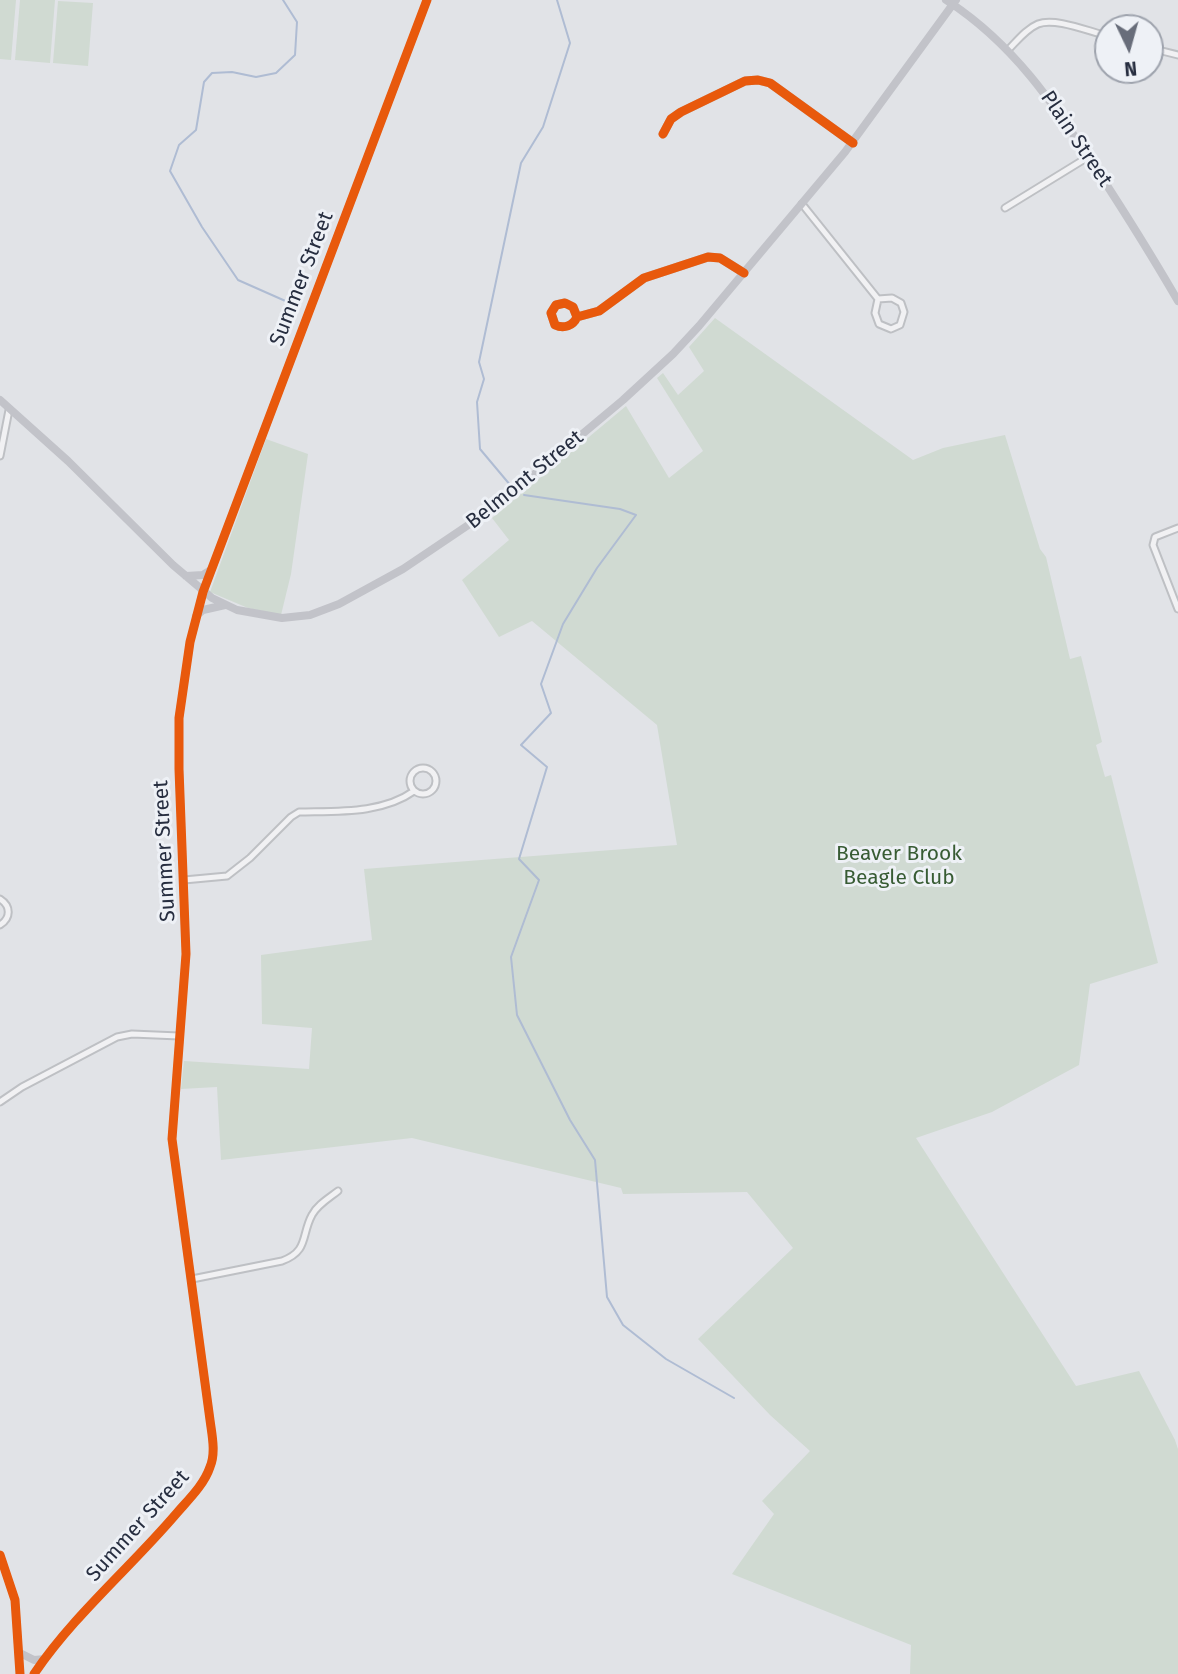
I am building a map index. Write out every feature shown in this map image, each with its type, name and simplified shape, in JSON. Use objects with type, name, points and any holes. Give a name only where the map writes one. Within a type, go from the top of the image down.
[{"type":"street","name":"Summer Street","points":[[34,1674],[85,1611],[158,1536],[211,1467],[212,1439],[192,1279],[172,1150],[172,1119],[186,954],[178,758],[179,718],[190,642],[211,570],[427,0]]},
{"type":"street","name":"Plain Street","points":[[951,1],[1008,50],[1050,99],[1178,301]]},
{"type":"street","name":"Belmont Street","points":[[0,400],[68,461],[203,592],[225,605],[270,617],[310,615],[360,594],[418,560],[495,507],[613,408],[690,336],[853,143],[951,1]]},
{"type":"street","points":[[1008,50],[1032,27],[1044,22],[1056,22],[1094,32]]},
{"type":"street","points":[[663,134],[676,115],[745,81],[758,80],[770,83],[853,143]]},
{"type":"street","points":[[1004,208],[1088,157]]},
{"type":"street","points":[[802,204],[878,299]]},
{"type":"street","points":[[577,317],[573,307],[565,303],[556,305],[551,313],[553,322],[559,327],[572,324],[577,317],[599,311],[643,278],[708,257],[720,258],[744,273]]},
{"type":"street","points":[[892,298],[901,303],[904,316],[900,325],[891,329],[879,324],[875,313],[878,299],[892,298]]},
{"type":"street","points":[[0,456],[9,410]]},
{"type":"street","points":[[1178,528],[1155,537],[1153,541],[1178,609]]},
{"type":"street","points":[[186,576],[203,575],[211,570]]},
{"type":"street","points":[[196,617],[203,610],[225,605]]},
{"type":"street","points":[[418,769],[431,771],[436,782],[433,790],[422,794],[414,791],[410,783],[411,775],[418,769]]},
{"type":"street","points":[[184,880],[227,876],[250,858],[291,817],[299,813],[382,807],[398,802],[414,791]]},
{"type":"street","points":[[0,900],[9,911],[6,920],[0,925]]},
{"type":"street","points":[[0,1102],[22,1087],[117,1037],[132,1034],[179,1036]]},
{"type":"street","points":[[192,1279],[293,1257],[303,1245],[314,1212],[338,1191]]},
{"type":"street","points":[[0,1555],[13,1592],[20,1674]]},
{"type":"street","points":[[20,1653],[34,1660],[45,1659]]},
{"type":"green space","points":[[0,0],[16,0],[11,60],[0,59]]},
{"type":"green space","points":[[20,0],[55,0],[50,63],[15,60]]},
{"type":"green space","points":[[58,1],[93,3],[88,66],[53,63]]},
{"type":"green space","name":"Beaver Brook Beagle Club","points":[[715,318],[913,460],[943,448],[1005,435],[1040,549],[1046,557],[1070,659],[1081,656],[1102,742],[1096,745],[1105,777],[1111,775],[1158,963],[1090,984],[1079,1065],[992,1112],[916,1138],[1076,1386],[1139,1371],[1175,1440],[1178,1449],[1178,1674],[910,1674],[911,1645],[732,1574],[774,1514],[762,1501],[810,1451],[770,1415],[698,1339],[793,1248],[747,1192],[623,1194],[621,1188],[412,1138],[221,1160],[217,1087],[181,1089],[184,1061],[309,1069],[312,1028],[262,1024],[261,955],[372,940],[364,869],[677,845],[657,725],[532,621],[499,637],[462,580],[509,540],[492,518],[626,406],[669,478],[703,451],[657,378],[663,373],[678,395],[704,371],[689,347]]},
{"type":"green space","points":[[266,439],[308,454],[291,574],[281,615],[248,608],[210,592]]},
{"type":"waterway","points":[[283,0],[297,22],[295,55],[276,73],[256,77],[232,72],[212,73],[204,82],[196,130],[179,145],[170,171],[202,227],[238,280],[299,307]]},
{"type":"waterway","points":[[511,486],[480,449],[477,402],[484,379],[479,362],[521,163],[543,127],[570,43],[557,0]]},
{"type":"waterway","points":[[524,495],[620,509],[636,515],[597,568],[563,624],[541,684],[551,713],[521,745],[547,767],[519,859],[539,880],[511,957],[517,1015],[570,1120],[595,1160],[607,1297],[623,1325],[666,1359],[734,1398]]},
{"type":"cycle path","points":[[34,1674],[84,1612],[195,1492],[212,1462],[212,1438],[172,1139],[186,954],[179,718],[190,642],[203,592],[427,0]]},
{"type":"cycle path","points":[[663,134],[671,119],[681,112],[745,81],[758,80],[770,83],[853,143]]},
{"type":"cycle path","points":[[577,317],[573,307],[565,303],[556,305],[551,313],[555,325],[568,326],[577,317],[599,311],[644,278],[708,257],[720,258],[744,273]]},
{"type":"cycle path","points":[[0,1555],[15,1600],[20,1674]]}]
